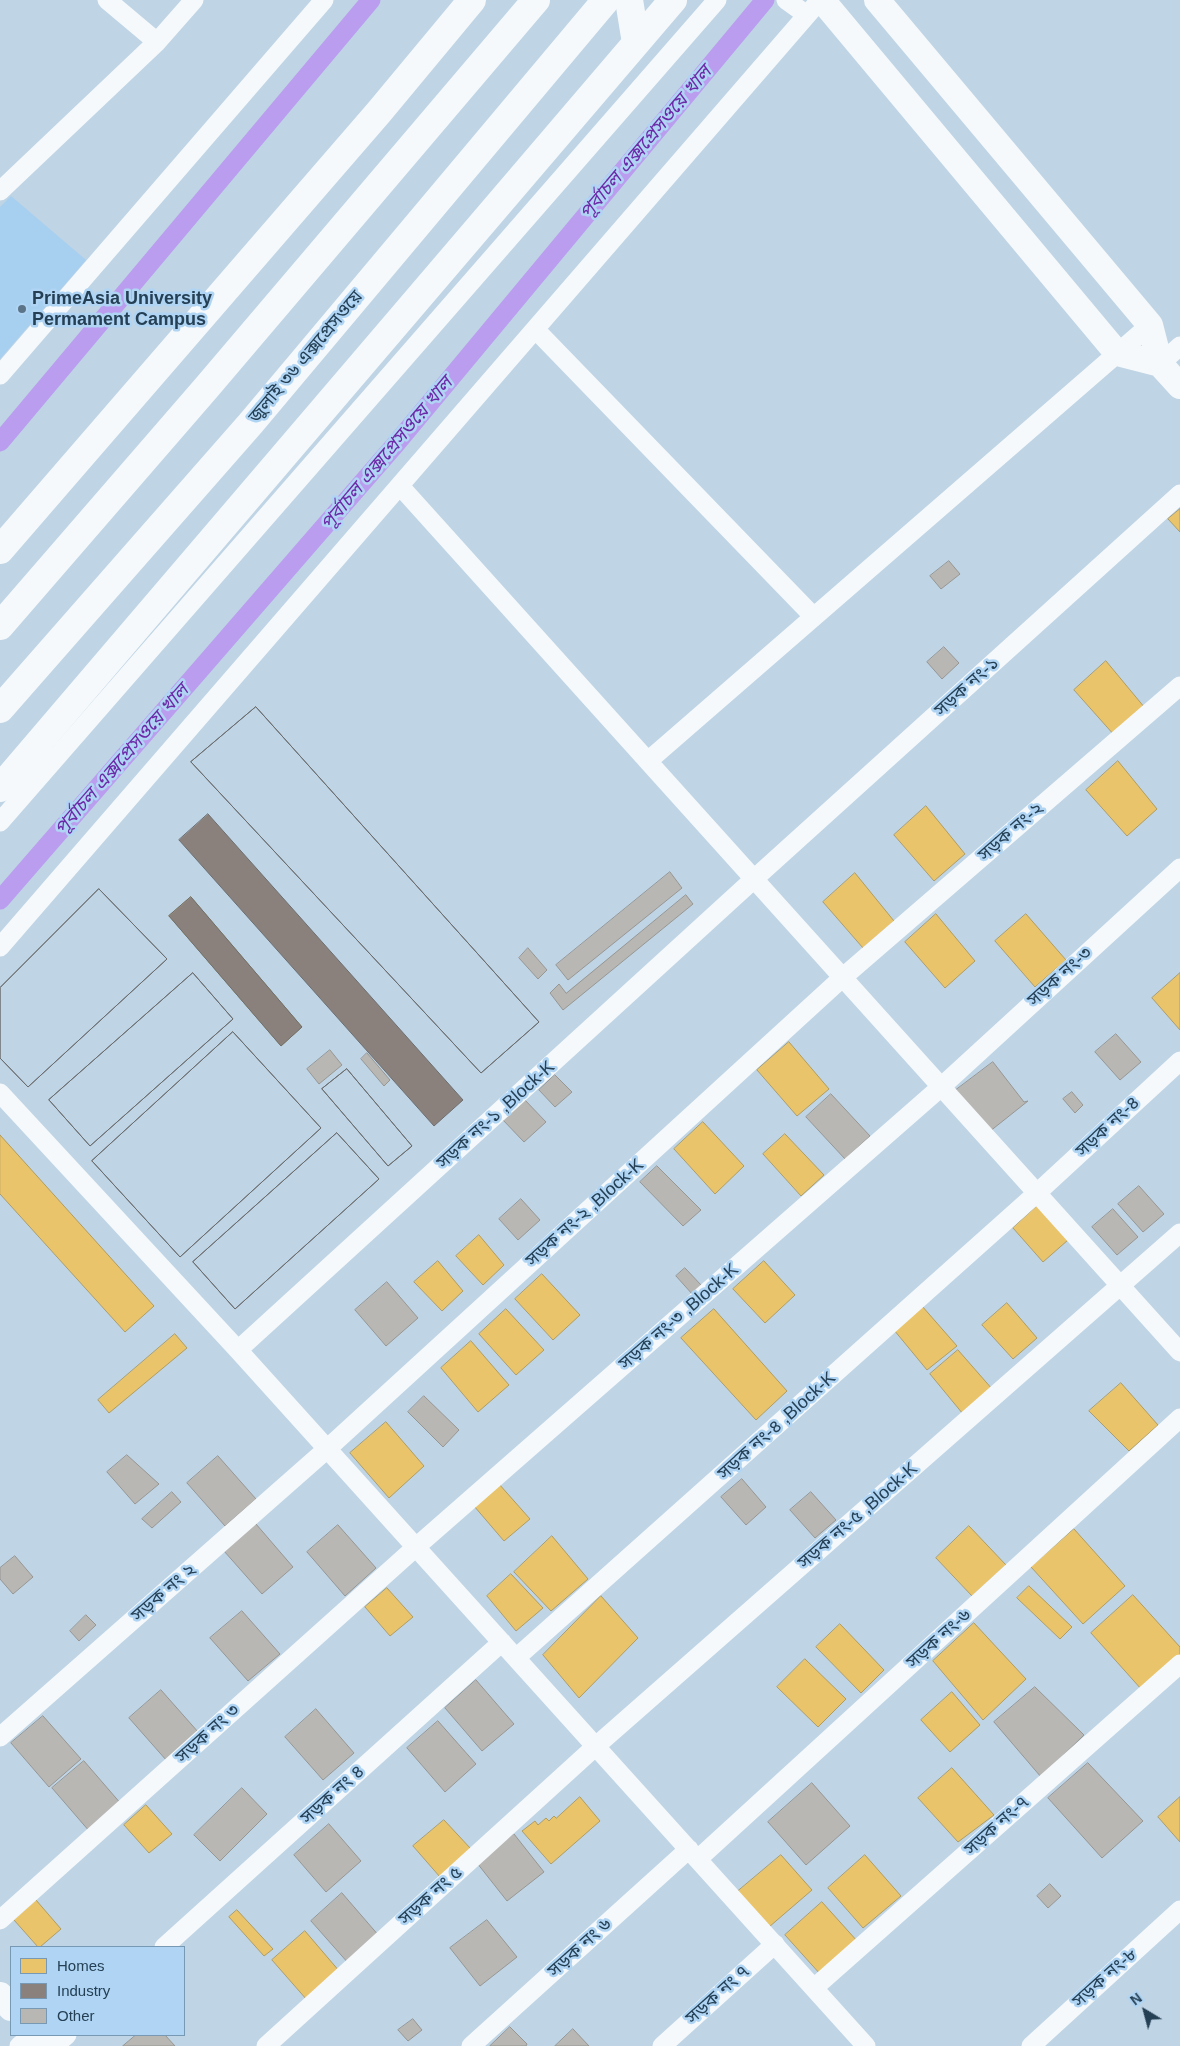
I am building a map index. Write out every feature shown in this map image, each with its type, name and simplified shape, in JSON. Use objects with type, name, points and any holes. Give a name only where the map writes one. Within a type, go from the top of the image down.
[{"type":"main road","points":[[0,550],[379,112],[472,0]]},
{"type":"main road","points":[[0,626],[208,387],[536,0]]},
{"type":"main road","name":"জুলাই ৩৬ এক্সপ্রেসওয়ে","points":[[0,709],[251,423],[606,0]]},
{"type":"main road","points":[[629,0],[636,43]]},
{"type":"main road","points":[[0,788],[673,0]]},
{"type":"street","points":[[107,0],[157,42]]},
{"type":"street","points":[[0,191],[157,42],[194,0]]},
{"type":"street","points":[[0,375],[324,0]]},
{"type":"street","points":[[0,822],[717,0]]},
{"type":"street","points":[[786,0],[816,5],[1117,353],[1160,364]]},
{"type":"street","points":[[877,0],[1150,325],[1160,364],[1180,386]]},
{"type":"street","points":[[0,948],[816,5]]},
{"type":"street","points":[[648,761],[1150,325]]},
{"type":"street","points":[[535,329],[814,617]]},
{"type":"street","points":[[1160,364],[1180,346]]},
{"type":"street","points":[[400,486],[1180,1352]]},
{"type":"street","name":"সড়ক নং-১","points":[[754,879],[1180,494]]},
{"type":"street","name":"সড়ক নং-২","points":[[842,978],[1180,686]]},
{"type":"street","name":"সড়ক নং-৩","points":[[941,1087],[1180,868]]},
{"type":"street","name":"সড়ক নং-১ ,Block-K","points":[[238,1350],[754,879]]},
{"type":"street","name":"সড়ক নং-২ ,Block-K","points":[[327,1449],[842,978]]},
{"type":"street","name":"সড়ক নং-৪","points":[[1037,1194],[1180,1061]]},
{"type":"street","name":"সড়ক নং-৩ ,Block-K","points":[[416,1547],[941,1087]]},
{"type":"street","points":[[0,1093],[238,1350],[866,2046]]},
{"type":"street","name":"সড়ক নং-৪ ,Block-K","points":[[516,1658],[1037,1194]]},
{"type":"street","name":"সড়ক নং-৫ ,Block-K","points":[[596,1746],[1180,1233]]},
{"type":"street","name":"সড়ক নং-৬","points":[[694,1854],[1180,1418]]},
{"type":"street","name":"সড়ক নং ২","points":[[0,1737],[327,1449]]},
{"type":"street","name":"সড়ক নং ৩","points":[[0,1920],[416,1547]]},
{"type":"street","name":"সড়ক নং ৪","points":[[165,1946],[502,1642]]},
{"type":"street","name":"সড়ক নং-৭","points":[[814,1988],[1180,1664]]},
{"type":"street","name":"সড়ক নং ৫","points":[[266,2046],[596,1746]]},
{"type":"street","name":"সড়ক নং ৬","points":[[471,2046],[694,1854]]},
{"type":"street","name":"সড়ক নং-৮","points":[[1031,2046],[1180,1910]]},
{"type":"street","name":"সড়ক নং ৭","points":[[662,2046],[775,1944]]},
{"type":"street","points":[[0,1995],[10,2007]]},
{"type":"street","points":[[19,2046],[33,2036]]},
{"type":"street","points":[[35,2036],[46,2046]]},
{"type":"street","points":[[54,2046],[66,2036]]},
{"type":"shaded area","name":"PrimeAsia University Permament Campus","points":[[11,196],[86,260],[0,359],[0,207]]},
{"type":"building: Homes","points":[[1180,509],[1180,532],[1168,519]]},
{"type":"building: Homes","points":[[1106,661],[1145,708],[1115,736],[1074,690]]},
{"type":"building: Homes","points":[[1118,761],[1157,809],[1127,836],[1086,790]]},
{"type":"building: Homes","points":[[926,806],[965,854],[934,881],[894,835]]},
{"type":"building: Homes","points":[[855,873],[894,921],[863,948],[823,902]]},
{"type":"building: Homes","points":[[191,897],[302,1027],[281,1046],[169,916]]},
{"type":"building: Homes","points":[[936,914],[975,961],[945,988],[905,942]]},
{"type":"building: Homes","points":[[1026,914],[1066,960],[1035,987],[995,941]]},
{"type":"building: Homes","points":[[1180,973],[1180,1030],[1152,998]]},
{"type":"building: Homes","points":[[789,1042],[829,1089],[797,1116],[757,1070]]},
{"type":"building: Homes","points":[[703,1122],[744,1166],[715,1194],[674,1149]]},
{"type":"building: Homes","points":[[785,1134],[824,1175],[801,1196],[763,1154]]},
{"type":"building: Homes","points":[[0,1135],[154,1306],[125,1332],[0,1194]]},
{"type":"building: Homes","points":[[1037,1206],[1068,1240],[1043,1262],[1013,1228]]},
{"type":"building: Homes","points":[[479,1235],[504,1265],[483,1285],[456,1256]]},
{"type":"building: Homes","points":[[438,1261],[463,1291],[442,1311],[414,1282]]},
{"type":"building: Homes","points":[[764,1261],[795,1295],[765,1323],[733,1289]]},
{"type":"building: Homes","points":[[542,1274],[580,1315],[553,1340],[515,1299]]},
{"type":"building: Homes","points":[[1007,1303],[1037,1338],[1013,1359],[982,1325]]},
{"type":"building: Homes","points":[[922,1306],[957,1346],[927,1370],[894,1330]]},
{"type":"building: Homes","points":[[506,1309],[544,1350],[516,1375],[479,1334]]},
{"type":"building: Homes","points":[[714,1309],[787,1391],[756,1420],[681,1338]]},
{"type":"building: Homes","points":[[175,1334],[187,1348],[109,1413],[98,1400]]},
{"type":"building: Homes","points":[[471,1341],[509,1385],[478,1412],[441,1368]]},
{"type":"building: Homes","points":[[958,1350],[993,1390],[963,1414],[930,1374]]},
{"type":"building: Homes","points":[[1121,1383],[1158,1425],[1129,1451],[1089,1411]]},
{"type":"building: Homes","points":[[386,1422],[424,1466],[389,1498],[350,1453]]},
{"type":"building: Homes","points":[[499,1484],[530,1519],[504,1541],[474,1506]]},
{"type":"building: Homes","points":[[969,1526],[1006,1565],[972,1596],[936,1558]]},
{"type":"building: Homes","points":[[1074,1529],[1125,1586],[1083,1624],[1031,1567]]},
{"type":"building: Homes","points":[[552,1536],[588,1579],[551,1611],[514,1572]]},
{"type":"building: Homes","points":[[511,1574],[543,1608],[516,1631],[487,1596]]},
{"type":"building: Homes","points":[[1029,1586],[1072,1627],[1060,1639],[1017,1598]]},
{"type":"building: Homes","points":[[387,1588],[413,1617],[390,1636],[365,1607]]},
{"type":"building: Homes","points":[[1133,1595],[1180,1647],[1180,1656],[1142,1690],[1091,1633]]},
{"type":"building: Homes","points":[[601,1596],[638,1638],[579,1698],[543,1655]]},
{"type":"building: Homes","points":[[974,1623],[1026,1679],[983,1720],[933,1661]]},
{"type":"building: Homes","points":[[840,1624],[884,1670],[861,1693],[816,1647]]},
{"type":"building: Homes","points":[[805,1659],[846,1699],[818,1727],[777,1687]]},
{"type":"building: Homes","points":[[952,1692],[980,1725],[950,1752],[921,1720]]},
{"type":"building: Homes","points":[[952,1768],[994,1815],[958,1842],[918,1798]]},
{"type":"building: Homes","points":[[580,1797],[600,1821],[551,1864],[522,1831],[535,1821],[538,1825],[546,1818],[549,1821],[554,1816],[556,1818]]},
{"type":"building: Homes","points":[[1180,1797],[1180,1842],[1158,1817]]},
{"type":"building: Homes","points":[[146,1805],[172,1834],[149,1853],[124,1825]]},
{"type":"building: Homes","points":[[444,1820],[471,1849],[440,1877],[413,1846]]},
{"type":"building: Homes","points":[[781,1855],[812,1890],[769,1927],[737,1892]]},
{"type":"building: Homes","points":[[865,1855],[901,1896],[863,1928],[828,1888]]},
{"type":"building: Homes","points":[[36,1900],[61,1929],[41,1946],[37,1946],[14,1920]]},
{"type":"building: Homes","points":[[822,1902],[858,1942],[821,1975],[785,1935]]},
{"type":"building: Homes","points":[[237,1910],[273,1949],[264,1956],[229,1917]]},
{"type":"building: Homes","points":[[305,1931],[340,1972],[307,2000],[272,1960]]},
{"type":"building: Industry","points":[[256,707],[539,1022],[481,1073],[191,762]]},
{"type":"building: Industry","points":[[256,707],[539,1022],[481,1073],[191,762]]},
{"type":"building: Industry","points":[[208,814],[463,1100],[434,1126],[179,840]]},
{"type":"building: Industry","points":[[99,889],[167,959],[28,1087],[0,1058],[0,988]]},
{"type":"building: Industry","points":[[99,889],[167,959],[28,1087],[0,1058],[0,988]]},
{"type":"building: Industry","points":[[191,897],[302,1027],[281,1046],[169,916]]},
{"type":"building: Industry","points":[[193,973],[233,1019],[90,1146],[49,1100]]},
{"type":"building: Industry","points":[[193,973],[233,1019],[90,1146],[49,1100]]},
{"type":"building: Industry","points":[[233,1032],[321,1128],[180,1257],[92,1161]]},
{"type":"building: Industry","points":[[233,1032],[321,1128],[180,1257],[92,1161]]},
{"type":"building: Industry","points":[[347,1069],[412,1146],[388,1166],[322,1089]]},
{"type":"building: Industry","points":[[347,1069],[412,1146],[388,1166],[322,1089]]},
{"type":"building: Industry","points":[[337,1133],[379,1179],[235,1309],[193,1262]]},
{"type":"building: Industry","points":[[337,1133],[379,1179],[235,1309],[193,1262]]},
{"type":"building: Other","points":[[949,561],[960,574],[941,589],[930,576]]},
{"type":"building: Other","points":[[944,647],[959,663],[942,679],[927,662]]},
{"type":"building: Other","points":[[670,872],[682,888],[568,980],[556,965]]},
{"type":"building: Other","points":[[686,895],[693,904],[563,1010],[550,993],[559,984],[566,993]]},
{"type":"building: Other","points":[[528,948],[547,970],[538,979],[519,958]]},
{"type":"building: Other","points":[[1116,1034],[1141,1062],[1120,1080],[1095,1052]]},
{"type":"building: Other","points":[[330,1050],[342,1065],[319,1084],[307,1069]]},
{"type":"building: Other","points":[[367,1053],[390,1080],[384,1086],[361,1059]]},
{"type":"building: Other","points":[[993,1062],[1024,1102],[1028,1101],[989,1132],[956,1090]]},
{"type":"building: Other","points":[[555,1075],[572,1092],[555,1107],[539,1090]]},
{"type":"building: Other","points":[[1072,1092],[1083,1105],[1075,1113],[1063,1099]]},
{"type":"building: Other","points":[[831,1094],[870,1136],[845,1159],[806,1117]]},
{"type":"building: Other","points":[[524,1099],[546,1122],[524,1142],[502,1119]]},
{"type":"building: Other","points":[[657,1166],[701,1210],[683,1226],[640,1182]]},
{"type":"building: Other","points":[[1139,1186],[1164,1214],[1143,1232],[1118,1204]]},
{"type":"building: Other","points":[[521,1199],[540,1220],[518,1240],[499,1219]]},
{"type":"building: Other","points":[[1113,1209],[1138,1237],[1117,1255],[1092,1227]]},
{"type":"building: Other","points":[[685,1268],[702,1286],[693,1295],[676,1276]]},
{"type":"building: Other","points":[[387,1282],[418,1318],[386,1346],[355,1310]]},
{"type":"building: Other","points":[[424,1396],[459,1430],[443,1447],[408,1412]]},
{"type":"building: Other","points":[[127,1455],[159,1484],[135,1504],[107,1472]]},
{"type":"building: Other","points":[[218,1456],[256,1499],[225,1526],[187,1483]]},
{"type":"building: Other","points":[[742,1479],[766,1507],[746,1525],[721,1497]]},
{"type":"building: Other","points":[[172,1492],[181,1502],[152,1528],[142,1519]]},
{"type":"building: Other","points":[[811,1492],[836,1520],[815,1538],[790,1510]]},
{"type":"building: Other","points":[[256,1524],[293,1567],[262,1594],[224,1551]]},
{"type":"building: Other","points":[[338,1525],[376,1568],[345,1596],[307,1552]]},
{"type":"building: Other","points":[[15,1556],[33,1577],[13,1594],[0,1579],[0,1568]]},
{"type":"building: Other","points":[[242,1611],[280,1654],[248,1681],[210,1638]]},
{"type":"building: Other","points":[[86,1615],[96,1625],[79,1641],[70,1631]]},
{"type":"building: Other","points":[[476,1680],[514,1724],[482,1751],[445,1708]]},
{"type":"building: Other","points":[[1035,1687],[1084,1735],[1041,1777],[994,1722]]},
{"type":"building: Other","points":[[161,1690],[199,1733],[167,1761],[129,1718]]},
{"type":"building: Other","points":[[316,1709],[354,1753],[323,1780],[285,1737]]},
{"type":"building: Other","points":[[43,1716],[81,1759],[49,1787],[11,1743]]},
{"type":"building: Other","points":[[438,1721],[476,1764],[445,1792],[407,1748]]},
{"type":"building: Other","points":[[84,1761],[122,1805],[90,1832],[52,1788]]},
{"type":"building: Other","points":[[1088,1763],[1143,1821],[1102,1858],[1048,1798]]},
{"type":"building: Other","points":[[812,1783],[850,1826],[806,1865],[768,1822]]},
{"type":"building: Other","points":[[242,1788],[267,1814],[220,1861],[194,1835]]},
{"type":"building: Other","points":[[329,1824],[361,1861],[326,1892],[294,1855]]},
{"type":"building: Other","points":[[514,1834],[544,1872],[507,1901],[477,1863]]},
{"type":"building: Other","points":[[1050,1884],[1061,1896],[1048,1908],[1037,1896]]},
{"type":"building: Other","points":[[342,1893],[380,1937],[349,1964],[311,1921]]},
{"type":"building: Other","points":[[487,1920],[517,1957],[480,1986],[450,1948]]},
{"type":"building: Other","points":[[413,2019],[422,2030],[408,2041],[398,2030]]},
{"type":"building: Other","points":[[510,2027],[527,2044],[526,2046],[490,2046]]},
{"type":"building: Other","points":[[573,2029],[589,2046],[555,2046]]},
{"type":"building: Other","points":[[135,2036],[166,2036],[175,2046],[123,2046]]},
{"type":"waterway","name":"পূর্বাচল এক্সপ্রেসওয়ে খাল","points":[[0,442],[371,0]]},
{"type":"waterway","name":"পূর্বাচল এক্সপ্রেসওয়ে খাল","points":[[0,900],[395,445],[765,0]]},
{"type":"place","name":"PrimeAsia University Permament Campus","points":[[22,309]]}]
